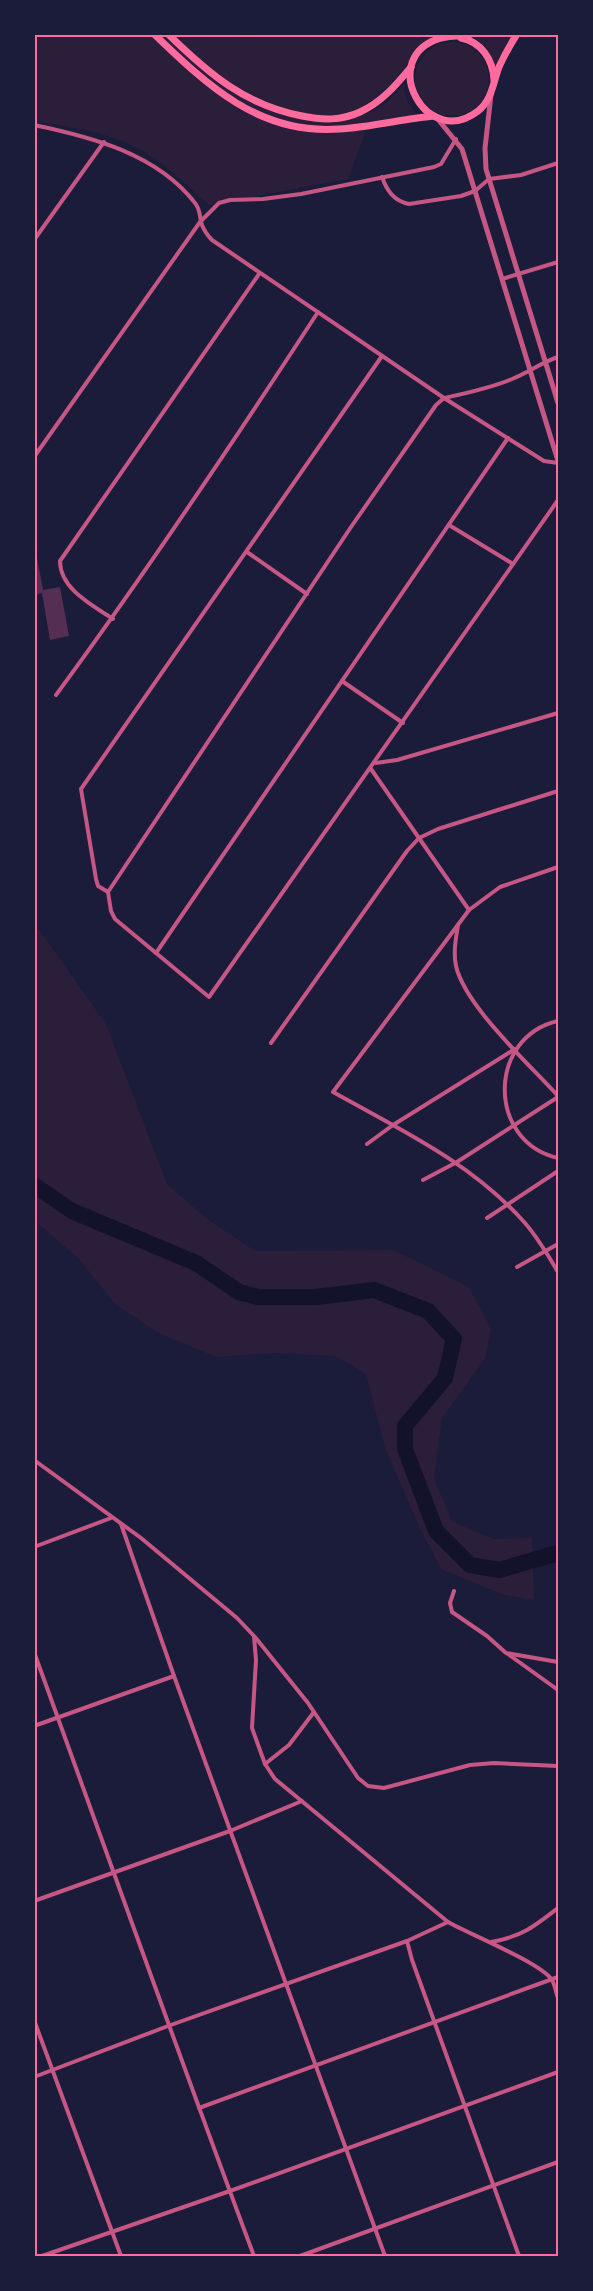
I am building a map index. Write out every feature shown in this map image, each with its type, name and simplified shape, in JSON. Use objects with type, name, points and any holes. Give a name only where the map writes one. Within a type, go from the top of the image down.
[{"type":"main road","points":[[154,34],[216,91],[250,111],[271,120],[310,128],[332,129],[435,117],[457,120],[468,117],[486,103],[499,67],[517,34]]},
{"type":"main road","points":[[168,34],[204,68],[232,90],[262,105],[318,119],[340,118],[369,107],[387,95],[411,67],[423,48],[435,37],[471,34]]},
{"type":"main road","points":[[456,37],[476,44],[484,51],[490,61],[494,82]]},
{"type":"main road","points":[[411,67],[412,91],[424,110],[435,117]]},
{"type":"street","points":[[491,93],[485,148],[489,179],[558,403]]},
{"type":"street","points":[[34,125],[120,148],[164,174],[197,206],[201,215],[200,222],[212,240],[444,398],[544,461],[558,462],[557,452],[462,149],[435,117]]},
{"type":"street","points":[[34,457],[200,222],[219,203],[282,196],[441,164],[456,140]]},
{"type":"street","points":[[34,240],[104,142]]},
{"type":"street","points":[[382,177],[393,196],[401,203],[409,204],[461,196],[475,191],[489,179],[521,175],[558,163]]},
{"type":"street","points":[[501,279],[558,262]]},
{"type":"street","points":[[112,619],[81,598],[67,584],[60,568],[60,561],[259,274]]},
{"type":"street","points":[[56,695],[112,619],[241,430],[318,312]]},
{"type":"street","points":[[108,892],[98,886],[96,879],[81,789],[382,356]]},
{"type":"street","points":[[558,357],[545,361],[531,371],[509,381],[444,398],[436,405],[351,527],[108,892],[111,911],[115,919],[209,997],[558,500]]},
{"type":"street","points":[[156,953],[508,438]]},
{"type":"street","points":[[449,525],[513,564]]},
{"type":"street","points":[[247,552],[308,594]]},
{"type":"street","points":[[342,681],[403,723]]},
{"type":"street","points":[[375,763],[397,760],[558,712]]},
{"type":"street","points":[[371,769],[469,910]]},
{"type":"street","points":[[271,1043],[407,851],[419,838],[438,829],[558,791]]},
{"type":"street","points":[[558,867],[500,887],[469,910],[333,1092],[408,1132],[457,1162],[507,1204],[526,1224],[558,1272]]},
{"type":"street","points":[[423,1180],[457,1162],[558,1097],[479,1009],[460,978],[455,958],[458,924]]},
{"type":"street","points":[[367,1144],[393,1125],[515,1049],[539,1028],[558,1021]]},
{"type":"street","points":[[515,1049],[508,1067],[506,1086],[508,1109],[513,1125],[526,1144],[536,1151],[558,1158]]},
{"type":"street","points":[[487,1218],[558,1171]]},
{"type":"street","points":[[517,1267],[558,1244]]},
{"type":"street","points":[[34,1460],[121,1524],[237,1618],[280,1666],[358,1778],[374,1788],[384,1788],[470,1765],[494,1763],[558,1766]]},
{"type":"street","points":[[34,1547],[112,1518]]},
{"type":"street","points":[[121,1524],[385,2256]]},
{"type":"street","points":[[453,1591],[450,1603],[452,1612],[558,1690]]},
{"type":"street","points":[[254,1636],[256,1660],[252,1728],[265,1764],[275,1779],[448,1922],[490,1942],[542,1972],[552,1980],[558,1998]]},
{"type":"street","points":[[34,1652],[168,2026],[254,2256]]},
{"type":"street","points":[[506,1653],[558,1662]]},
{"type":"street","points":[[34,1726],[174,1676]]},
{"type":"street","points":[[265,1764],[289,1745],[314,1712]]},
{"type":"street","points":[[34,1901],[230,1831],[302,1801]]},
{"type":"street","points":[[490,1942],[512,1939],[530,1930],[558,1908]]},
{"type":"street","points":[[34,2077],[168,2026],[407,1941],[448,1922]]},
{"type":"street","points":[[407,1941],[519,2256]]},
{"type":"street","points":[[199,2108],[558,1977]]},
{"type":"street","points":[[34,2020],[121,2256]]},
{"type":"street","points":[[42,2256],[230,2191],[558,2072]]},
{"type":"street","points":[[300,2256],[558,2162]]},
{"type":"shaded area","points":[[223,34],[244,37],[280,34],[439,35],[420,45],[408,65],[371,102],[368,113],[385,104],[403,85],[407,101],[417,115],[367,122],[348,179],[209,205],[159,162],[129,144],[90,131],[35,122],[35,35]]},
{"type":"shaded area","points":[[489,35],[513,35],[496,66],[485,48],[474,38]]},
{"type":"shaded area","points":[[452,42],[466,45],[478,53],[486,65],[489,79],[486,93],[478,105],[466,113],[452,116],[438,113],[426,105],[418,93],[415,79],[418,65],[426,53],[438,45]]},
{"type":"shaded area","points":[[35,924],[106,1024],[167,1184],[207,1219],[255,1251],[393,1250],[468,1286],[491,1328],[485,1359],[442,1418],[434,1478],[452,1521],[493,1539],[532,1538],[534,1600],[504,1595],[441,1569],[418,1524],[385,1448],[366,1374],[335,1356],[274,1353],[216,1357],[158,1333],[115,1304],[79,1259],[35,1221]]},
{"type":"building","points":[[34,552],[36,552],[43,590],[60,587],[69,636],[50,640],[42,593],[34,595]]},
{"type":"waterway","points":[[34,1185],[72,1211],[196,1263],[239,1292],[258,1297],[316,1297],[374,1290],[428,1311],[454,1339],[445,1378],[405,1426],[405,1449],[436,1531],[470,1565],[499,1570],[558,1553]]}]
